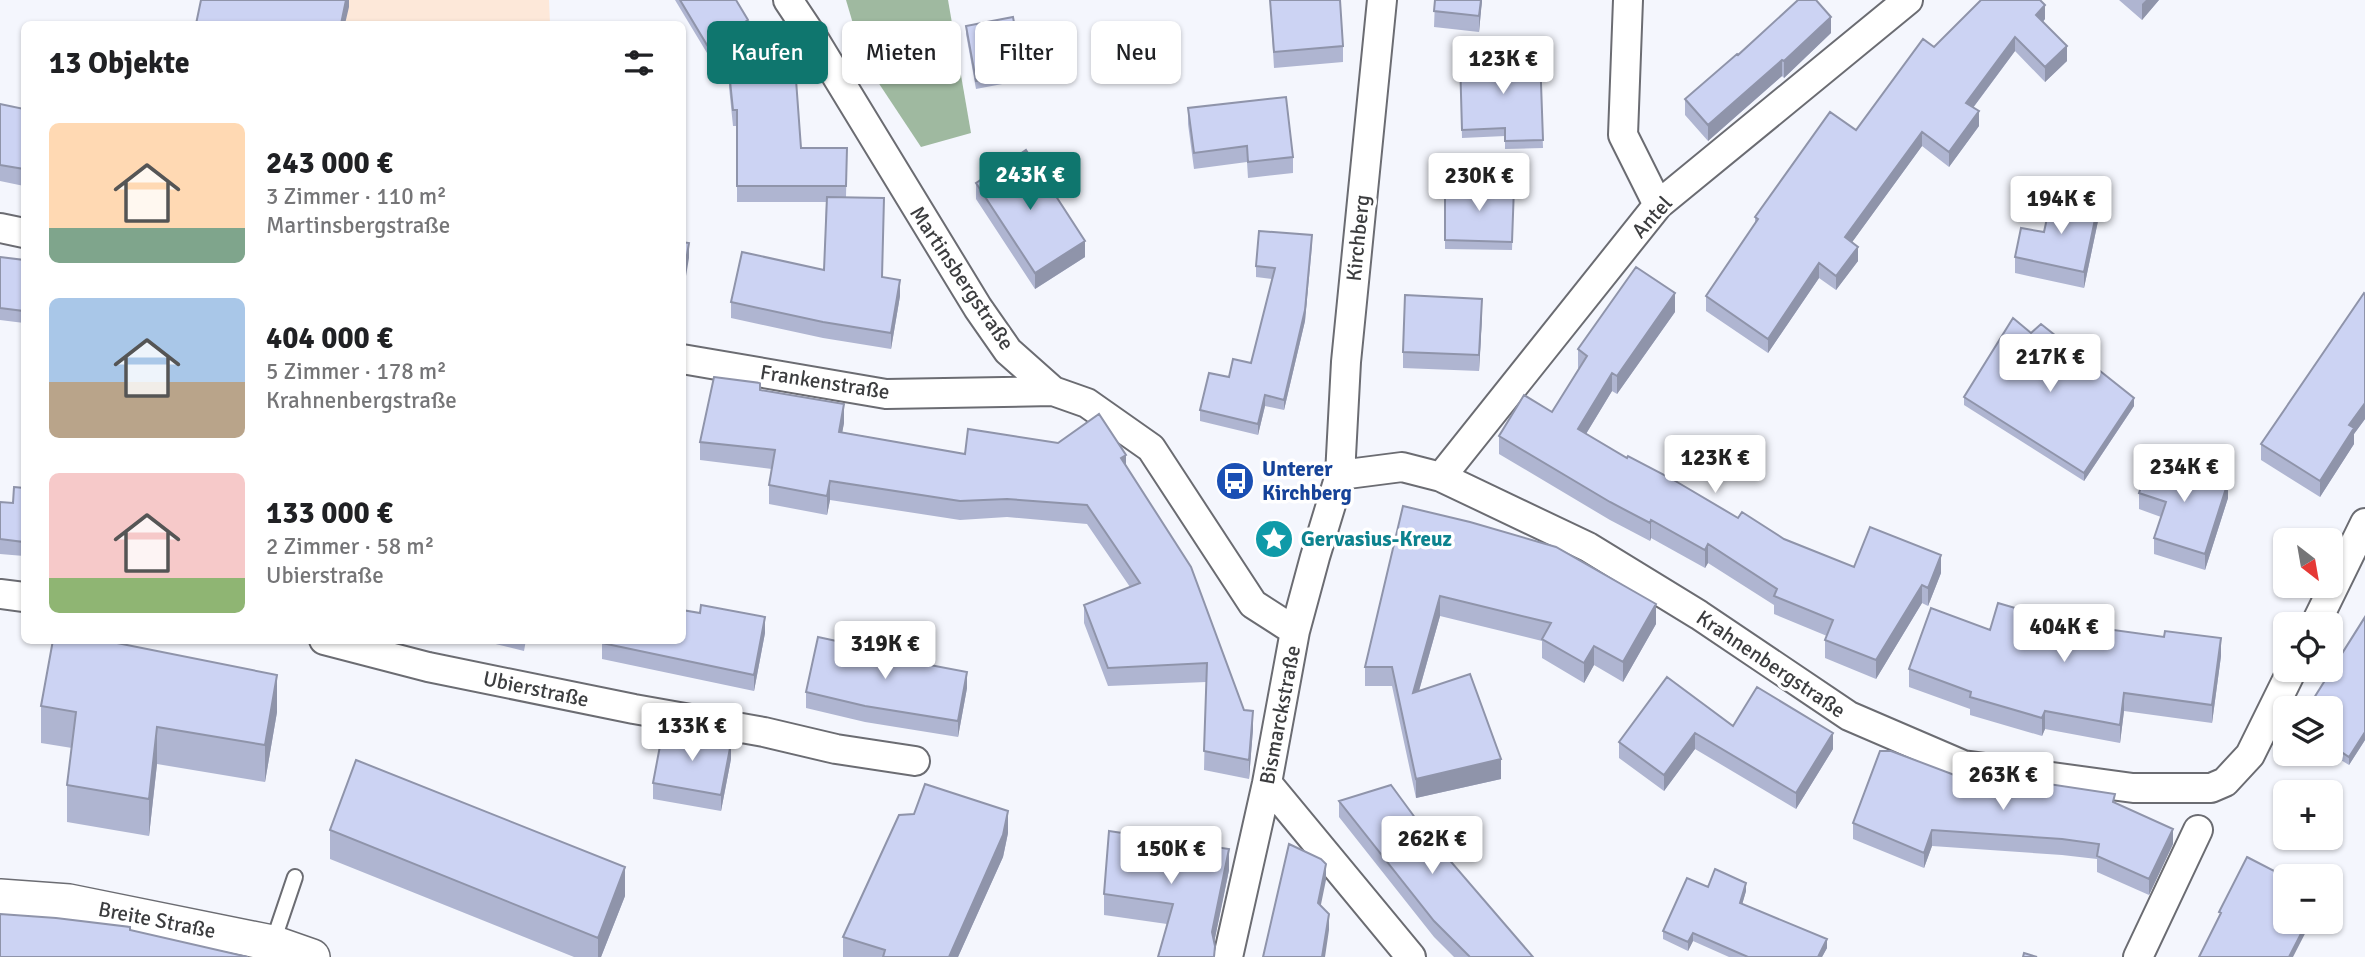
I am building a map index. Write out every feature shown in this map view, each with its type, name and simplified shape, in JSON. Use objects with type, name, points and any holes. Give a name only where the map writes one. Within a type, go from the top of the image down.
[{"type":"street","name":"Martinsbergstraße","points":[[788,0],[978,308],[1009,351],[1053,391],[1087,403],[1151,448],[1253,604],[1295,631]]},
{"type":"street","name":"Kirchberg","points":[[1340,475],[1346,362],[1382,0]]},
{"type":"street","points":[[1628,0],[1623,135],[1658,205]]},
{"type":"street","name":"Antel","points":[[1441,477],[1658,205],[1908,0]]},
{"type":"street","points":[[0,228],[21,232]]},
{"type":"street","name":"Frankenstraße","points":[[686,360],[886,394],[1053,391]]},
{"type":"street","name":"Krahnenbergstraße","points":[[1340,475],[1402,467],[1441,477],[1588,547],[1699,615],[1849,716],[1963,765],[2133,788],[2211,788],[2225,782],[2250,755],[2286,682]]},
{"type":"street","name":"Bismarckstraße","points":[[1228,957],[1268,783],[1295,631],[1340,475]]},
{"type":"street","points":[[2321,612],[2365,523]]},
{"type":"street","points":[[0,594],[21,597]]},
{"type":"street","name":"Ubierstraße","points":[[339,644],[428,667],[595,701],[764,732],[836,749],[915,761]]},
{"type":"street","points":[[1268,783],[1411,957]]},
{"type":"street","points":[[2138,957],[2198,830]]},
{"type":"street","name":"Breite Straße","points":[[0,897],[69,902],[272,943],[312,957]]},
{"type":"lane","points":[[272,943],[295,877]]},
{"type":"shaded area","points":[[202,0],[549,0],[550,21],[198,21]]},
{"type":"green space","points":[[846,0],[948,0],[952,21],[852,21]]},
{"type":"green space","points":[[961,75],[971,133],[921,147],[879,84],[961,84]]},
{"type":"building","points":[[201,0],[346,0],[342,21],[197,21]]},
{"type":"building","points":[[680,0],[736,0],[748,20],[707,21],[707,45]]},
{"type":"building","points":[[1270,0],[1340,0],[1343,46],[1274,52]]},
{"type":"building","points":[[1435,0],[1481,0],[1479,16],[1434,11]]},
{"type":"building","points":[[1798,0],[1816,0],[1831,17],[1708,125],[1685,99]]},
{"type":"building","points":[[1981,0],[2040,0],[2045,5],[2036,15],[2067,46],[2045,67],[2015,37],[1966,103],[1979,111],[1949,152],[1922,132],[1845,237],[1858,247],[1836,276],[1819,263],[1768,339],[1706,296],[1758,219],[1755,217],[1830,112],[1856,130],[1923,39],[1934,47]]},
{"type":"building","points":[[1013,17],[1014,21],[992,21]]},
{"type":"building","points":[[975,24],[975,76],[966,26]]},
{"type":"building","points":[[1540,55],[1543,140],[1505,141],[1505,128],[1462,130],[1460,59]]},
{"type":"building","points":[[730,84],[796,84],[801,148],[847,148],[846,186],[737,186],[737,110],[733,110]]},
{"type":"building","points":[[1286,97],[1293,157],[1248,162],[1247,146],[1194,153],[1188,108]]},
{"type":"building","points":[[0,104],[21,108],[21,168],[0,165]]},
{"type":"building","points":[[1026,150],[1085,241],[1035,273],[976,183]]},
{"type":"building","points":[[1445,185],[1514,187],[1512,242],[1445,240]]},
{"type":"building","points":[[2052,195],[2098,205],[2084,272],[2015,257],[2021,228],[2044,232]]},
{"type":"building","points":[[827,197],[884,198],[882,277],[900,280],[891,333],[823,322],[731,302],[742,252],[824,270]]},
{"type":"building","points":[[1259,231],[1312,235],[1305,310],[1284,400],[1265,395],[1258,424],[1200,410],[1209,373],[1229,377],[1233,359],[1251,363],[1275,268],[1256,266]]},
{"type":"building","points":[[0,257],[21,260],[21,311],[0,308]]},
{"type":"building","points":[[1636,267],[1675,293],[1617,376],[1612,373],[1578,429],[1738,518],[1742,512],[1784,539],[1854,567],[1870,527],[1941,555],[1928,588],[1922,585],[1876,660],[1825,640],[1833,620],[1774,596],[1777,589],[1708,544],[1705,550],[1651,520],[1650,523],[1499,436],[1524,395],[1552,412],[1587,356],[1578,349]]},
{"type":"building","points":[[2364,293],[2365,403],[2349,425],[2354,428],[2320,481],[2261,444]]},
{"type":"building","points":[[1405,295],[1482,299],[1479,355],[1403,352]]},
{"type":"building","points":[[2013,318],[2031,333],[2041,324],[2134,398],[2084,473],[1964,397]]},
{"type":"building","points":[[714,377],[760,383],[760,390],[844,404],[839,432],[965,454],[968,429],[1058,443],[1099,414],[1126,455],[1121,458],[1191,567],[1244,710],[1253,711],[1249,760],[1204,751],[1207,663],[1108,668],[1084,605],[1140,583],[1087,505],[1007,499],[960,501],[830,481],[827,496],[769,485],[775,450],[700,442]]},
{"type":"building","points":[[2151,457],[2228,482],[2205,554],[2154,538],[2166,502],[2139,493]]},
{"type":"building","points":[[14,487],[21,488],[21,542],[0,539],[0,502],[13,503]]},
{"type":"building","points":[[1403,506],[1556,547],[1656,604],[1623,662],[1594,646],[1584,663],[1542,639],[1551,623],[1440,596],[1413,693],[1470,674],[1501,759],[1416,779],[1392,667],[1365,667]]},
{"type":"building","points":[[1998,603],[2070,624],[2164,637],[2165,631],[2221,638],[2212,705],[2124,693],[2120,725],[2045,711],[2042,718],[1970,697],[1971,692],[1909,669],[1931,608],[1990,630]]},
{"type":"building","points":[[701,605],[765,617],[754,675],[607,644],[686,644],[686,611],[700,613]]},
{"type":"building","points":[[2365,617],[2365,732],[2349,757],[2343,753],[2343,696],[2315,696],[2324,682],[2343,682],[2343,652]]},
{"type":"building","points":[[818,637],[878,650],[877,655],[967,672],[958,721],[865,706],[806,692]]},
{"type":"building","points":[[52,644],[122,644],[277,675],[265,745],[157,727],[149,799],[67,785],[76,712],[41,706]]},
{"type":"building","points":[[1667,677],[1733,726],[1757,687],[1833,733],[1796,793],[1695,733],[1664,775],[1619,742]]},
{"type":"building","points":[[663,730],[731,743],[721,795],[653,783]]},
{"type":"building","points":[[1880,751],[1891,751],[1957,776],[2028,781],[2115,794],[2113,802],[2173,829],[2149,879],[2097,856],[2099,844],[2062,839],[1932,830],[1924,853],[1853,823]]},
{"type":"building","points":[[356,760],[625,867],[598,938],[330,830]]},
{"type":"building","points":[[925,784],[1008,811],[1003,835],[949,957],[883,957],[885,950],[843,937],[899,815],[914,814]]},
{"type":"building","points":[[1391,785],[1427,834],[1533,957],[1470,957],[1434,921],[1339,801]]},
{"type":"building","points":[[1109,831],[1229,849],[1212,932],[1214,957],[1158,957],[1173,904],[1104,894]]},
{"type":"building","points":[[1289,844],[1326,864],[1318,903],[1329,914],[1322,957],[1263,957]]},
{"type":"building","points":[[2247,857],[2273,870],[2273,934],[2301,934],[2289,957],[2199,957],[2221,913],[2219,912]]},
{"type":"building","points":[[1715,869],[1746,883],[1740,903],[1827,939],[1818,957],[1748,957],[1693,933],[1688,942],[1663,931],[1687,878],[1708,887]]},
{"type":"building","points":[[0,914],[130,927],[130,930],[248,957],[0,957]]},
{"type":"place","name":"Unterer Kirchberg","points":[[1235,481]]},
{"type":"place","name":"Gervasius-Kreuz","points":[[1274,539]]}]
